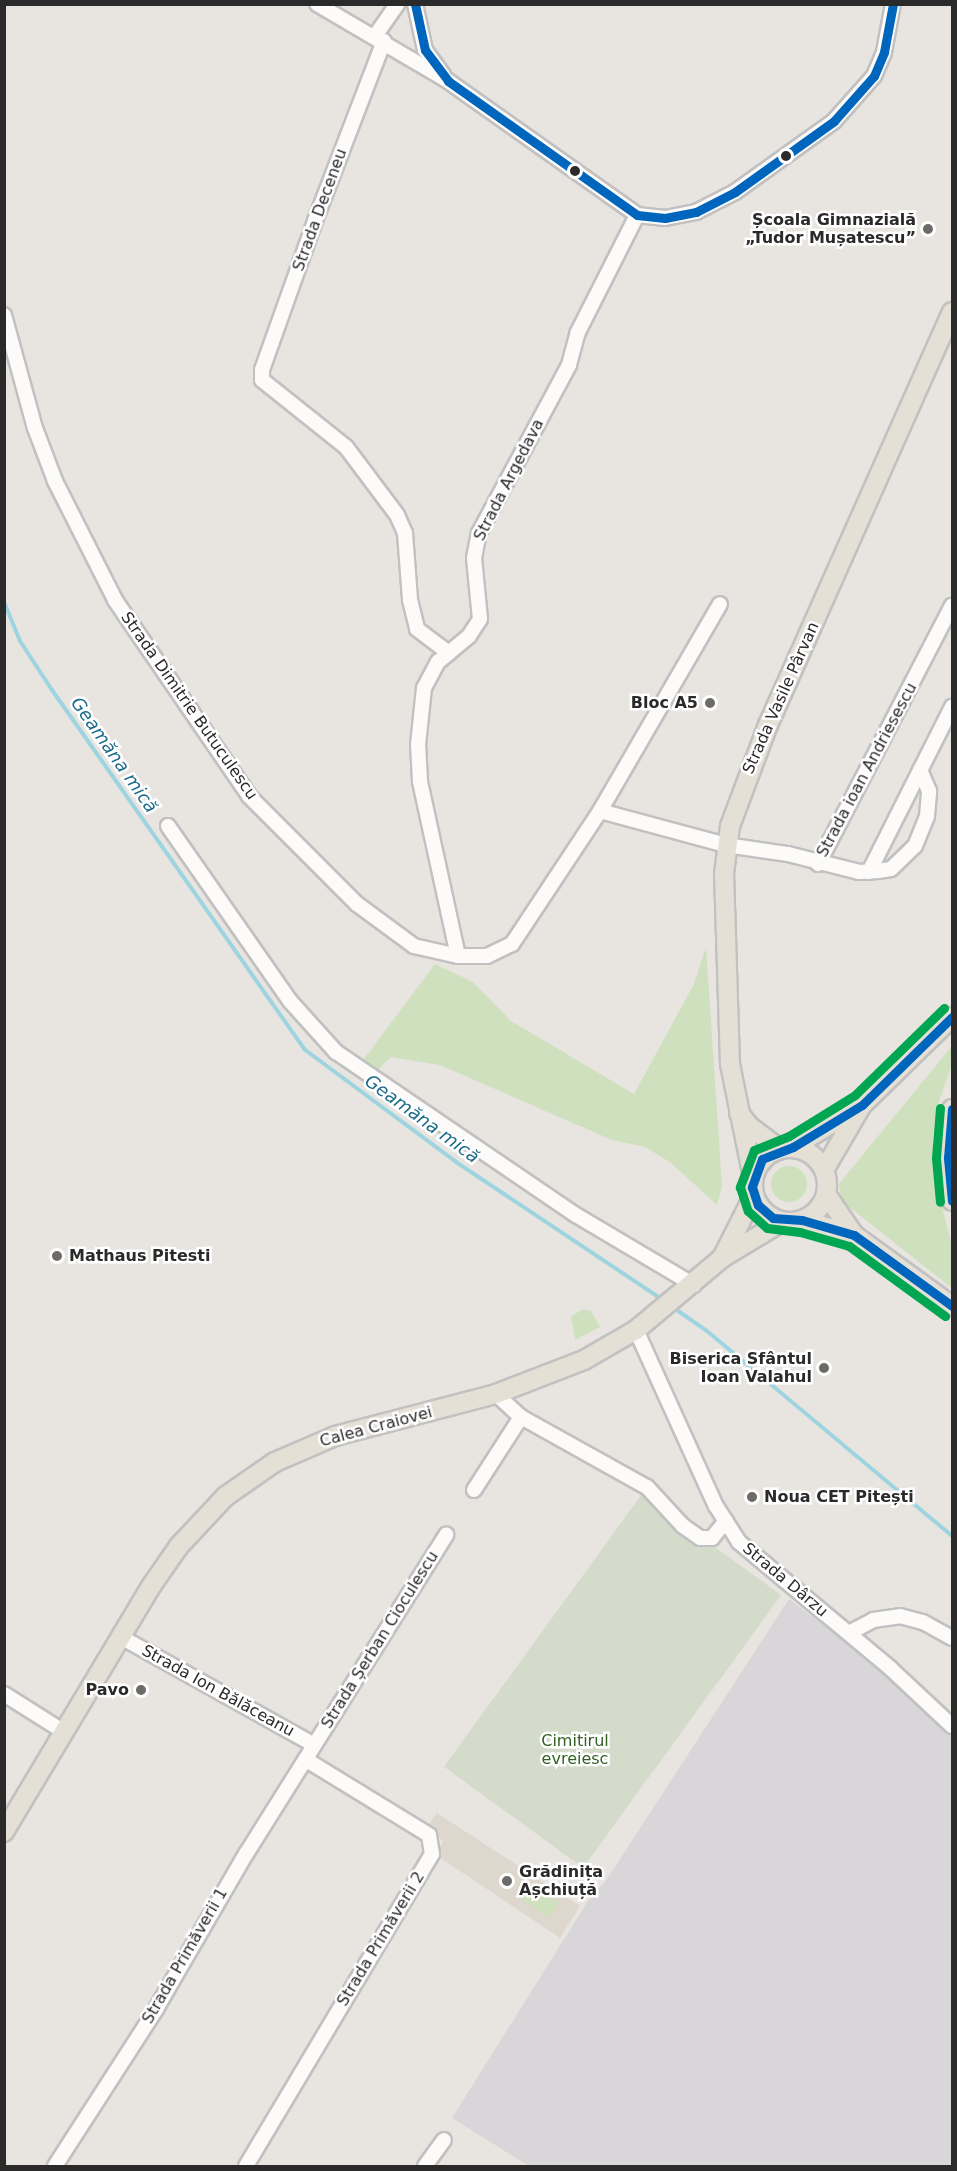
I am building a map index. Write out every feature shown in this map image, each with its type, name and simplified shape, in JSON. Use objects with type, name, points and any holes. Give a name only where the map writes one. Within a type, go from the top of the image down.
[{"type":"main road","name":"Strada Vasile Pârvan","points":[[753,1186],[730,1064],[726,845],[739,797],[768,725],[952,312]]},
{"type":"main road","points":[[722,1258],[762,1159],[862,1105],[952,1017]]},
{"type":"main road","points":[[824,1170],[862,1105]]},
{"type":"main road","points":[[952,1109],[948,1158],[952,1201]]},
{"type":"main road","points":[[737,1110],[749,1126],[786,1148],[812,1154],[824,1170],[826,1194],[821,1205],[802,1220]]},
{"type":"main road","points":[[753,1186],[765,1212],[783,1221]]},
{"type":"main road","points":[[826,1194],[854,1235],[952,1306]]},
{"type":"main road","points":[[722,1258],[783,1221],[802,1220],[854,1235]]},
{"type":"main road","name":"Calea Craiovei","points":[[4,1832],[178,1546],[226,1496],[253,1476],[335,1436],[496,1394],[584,1360],[636,1330],[661,1312],[722,1258]]},
{"type":"street","points":[[316,4],[380,38],[448,81],[637,215],[665,218],[696,212],[735,192],[834,121],[874,76],[884,52],[892,4]]},
{"type":"street","name":"Strada Deceneu","points":[[397,4],[380,38],[262,370],[262,380],[346,447],[397,515],[405,533],[410,600],[417,628],[449,653]]},
{"type":"street","points":[[415,4],[425,50],[448,81]]},
{"type":"street","name":"Strada Argedava","points":[[458,956],[419,762],[424,688],[438,662],[469,636],[480,619],[474,558],[479,533],[569,365],[578,332],[637,215]]},
{"type":"street","name":"Strada Dimitrie Butuculescu","points":[[4,315],[35,428],[80,534],[115,600],[249,796],[334,882],[392,933],[414,946],[458,956],[487,956],[512,944],[600,811],[720,604]]},
{"type":"street","name":"Strada ioan Andriesescu","points":[[600,811],[726,845],[788,854],[818,864],[952,606]]},
{"type":"street","points":[[869,872],[952,707]]},
{"type":"street","points":[[818,864],[869,872],[891,869],[915,846],[927,816],[928,791],[920,770]]},
{"type":"street","points":[[168,826],[290,1001],[336,1052],[557,1203],[689,1289]]},
{"type":"street","name":"Strada Dârzu","points":[[636,1330],[726,1521],[739,1542],[849,1634],[952,1726]]},
{"type":"street","points":[[496,1394],[521,1417],[647,1487],[683,1526],[700,1538],[711,1538],[726,1521]]},
{"type":"street","points":[[474,1490],[521,1417]]},
{"type":"street","name":"Strada Șerban Cioculescu","points":[[314,1745],[446,1535]]},
{"type":"street","points":[[849,1634],[873,1620],[900,1616],[923,1622],[952,1638]]},
{"type":"street","name":"Strada Ion Bălăceanu","points":[[121,1637],[314,1745]]},
{"type":"street","points":[[4,1694],[64,1732]]},
{"type":"street","name":"Strada Primăverii 1","points":[[55,2166],[156,2009],[314,1745]]},
{"type":"street","name":"Strada Primăverii 2","points":[[246,2166],[432,1854],[429,1836],[305,1759]]},
{"type":"street","points":[[425,2166],[444,2140]]},
{"type":"shaded area","points":[[789,1599],[877,1666],[952,1735],[952,2166],[529,2166],[452,2118],[588,1901],[607,1879]]},
{"type":"shaded area","name":"Grădinița Așchiuță","points":[[437,1813],[580,1906],[560,1938],[436,1855],[443,1841],[427,1827]]},
{"type":"green space","points":[[706,947],[722,1186],[717,1205],[671,1163],[645,1147],[612,1140],[440,1065],[391,1057],[372,1076],[358,1067],[435,964],[473,982],[511,1021],[634,1094],[694,984]]},
{"type":"green space","points":[[952,1046],[952,1064],[937,1107],[933,1137],[933,1172],[952,1246],[952,1288],[844,1203],[838,1185]]},
{"type":"green space","points":[[789,1166],[802,1171],[807,1184],[802,1197],[789,1202],[776,1197],[771,1184],[776,1171]]},
{"type":"green space","points":[[584,1309],[591,1311],[600,1327],[575,1340],[571,1316]]},
{"type":"green space","name":"Cimitirul evreiesc","points":[[642,1494],[781,1595],[583,1868],[444,1767]]},
{"type":"green space","points":[[530,1884],[559,1903],[550,1918],[520,1899]]},
{"type":"waterway","name":"Geamăna mică","points":[[4,602],[20,641],[52,690],[304,1049],[456,1162],[663,1300]]},
{"type":"waterway","name":"Geamăna mică","points":[[671,1306],[707,1331],[952,1536]]},
{"type":"transit line","points":[[415,4],[425,50],[448,81],[637,215],[665,218],[696,212],[735,192],[834,121],[874,76],[884,52],[893,4]]},
{"type":"transit line","points":[[944,1008],[855,1095],[789,1136],[754,1150],[740,1187],[748,1211],[767,1228],[800,1232],[849,1246],[945,1316]]},
{"type":"transit line","points":[[952,1017],[862,1105],[793,1147],[762,1159],[752,1187],[758,1205],[773,1218],[802,1220],[854,1235],[952,1306]]},
{"type":"transit line","points":[[940,1108],[936,1158],[940,1202]]},
{"type":"transit line","points":[[952,1109],[948,1158],[952,1201]]},
{"type":"place","name":"Școala Gimnazială „Tudor Mușatescu”","points":[[928,229]]},
{"type":"place","name":"Bloc A5","points":[[710,703]]},
{"type":"place","name":"Mathaus Pitesti","points":[[57,1256]]},
{"type":"place","name":"Biserica Sfântul Ioan Valahul","points":[[824,1368]]},
{"type":"place","name":"Noua CET Pitești","points":[[752,1497]]},
{"type":"place","name":"Pavo","points":[[141,1690]]},
{"type":"place","name":"Grădinița Așchiuță","points":[[507,1881]]}]
